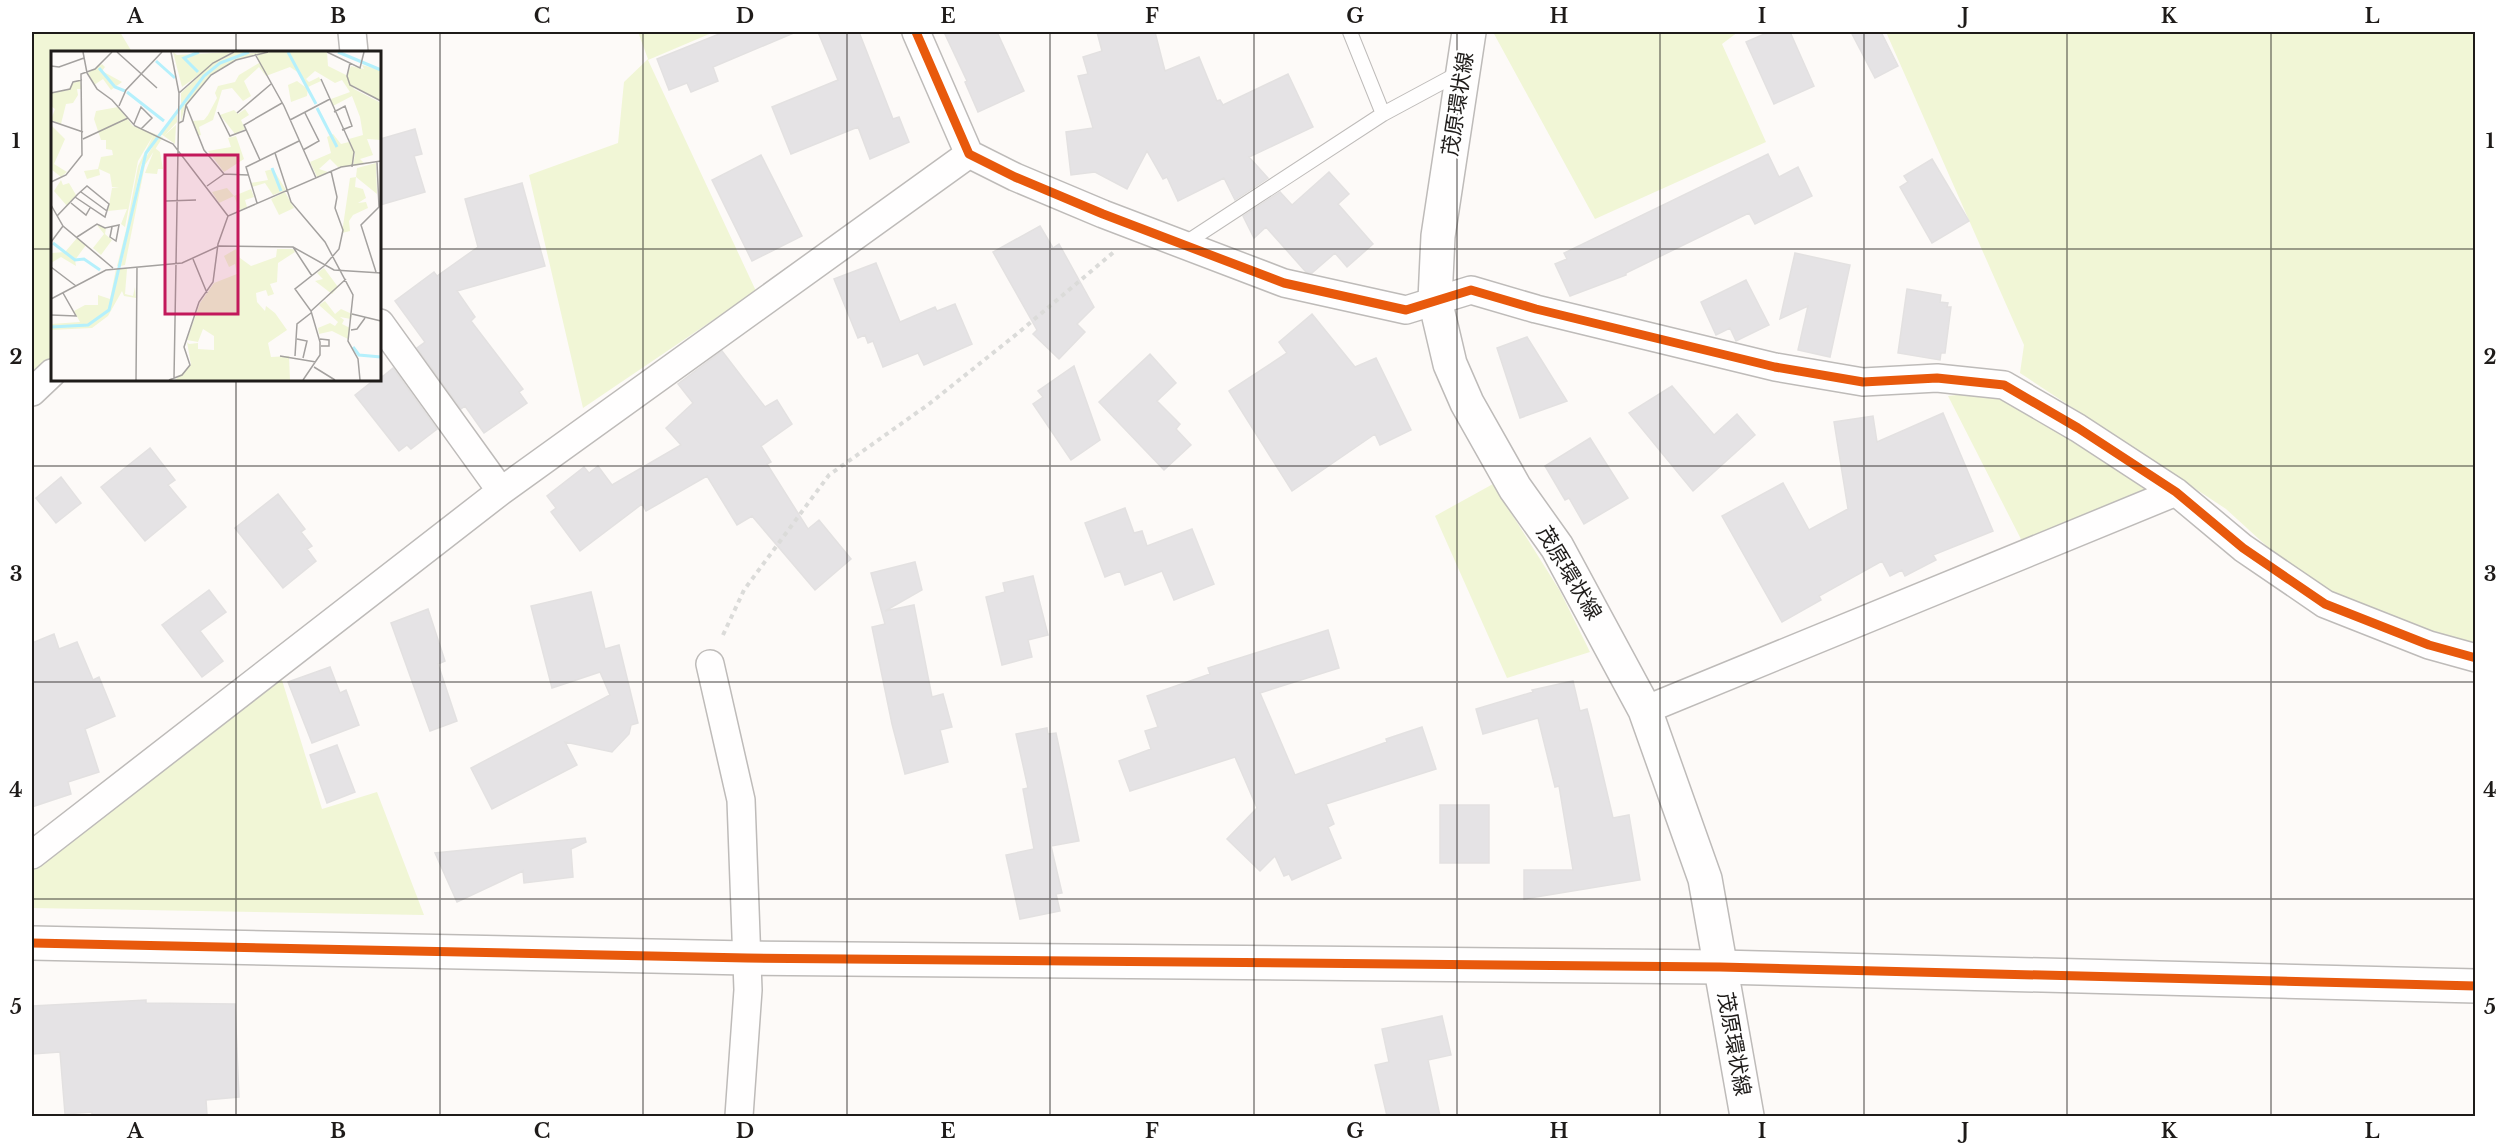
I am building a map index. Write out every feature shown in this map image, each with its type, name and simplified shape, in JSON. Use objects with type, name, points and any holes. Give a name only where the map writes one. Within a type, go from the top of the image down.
[{"type":"street","points":[[352,32],[354,51]]},
{"type":"street","points":[[916,32],[969,154],[1015,177],[1138,227],[1284,283],[1406,310],[1471,290],[1536,309],[1775,367],[1863,382],[1937,378],[2004,385],[2078,428],[2176,492],[2243,548],[2325,604],[2429,645],[2475,658]]},
{"type":"street","name":"茂原環状線","points":[[1469,32],[1438,236],[1436,300],[1450,364],[1467,403],[1515,488],[1557,547],[1645,710],[1705,879],[1747,1116]]},
{"type":"street","points":[[32,855],[501,491],[969,154]]},
{"type":"street","points":[[381,324],[501,491]]},
{"type":"street","points":[[32,392],[51,375]]},
{"type":"street","points":[[1645,710],[2176,492]]},
{"type":"street","points":[[710,664],[741,800],[748,990],[739,1116]]},
{"type":"street","points":[[32,943],[747,958],[1720,967],[2475,986]]},
{"type":"lane","points":[[1350,32],[1383,114]]},
{"type":"lane","points":[[1184,244],[1383,114],[1463,71]]},
{"type":"path","points":[[710,664],[744,590],[829,475],[929,404],[1018,333],[1113,253],[1138,227]]},
{"type":"green space","points":[[32,32],[120,32],[131,51],[51,51],[51,361],[32,380]]},
{"type":"green space","points":[[638,32],[714,32],[648,60],[756,291],[583,408],[529,175],[618,143],[624,82],[648,59]]},
{"type":"green space","points":[[1493,32],[1738,32],[1722,44],[1766,142],[1595,219]]},
{"type":"green space","points":[[1886,32],[2475,32],[2475,645],[2334,598],[2284,562],[2226,509],[2020,373],[2024,345]]},
{"type":"green space","points":[[1986,391],[2159,485],[2025,547],[1948,396]]},
{"type":"green space","points":[[1493,484],[1560,591],[1590,652],[1507,678],[1435,516]]},
{"type":"green space","points":[[281,677],[322,809],[377,792],[424,915],[32,908],[32,866]]},
{"type":"building","points":[[724,32],[796,32],[713,67],[718,81],[691,92],[687,83],[669,90],[657,59]]},
{"type":"building","points":[[818,32],[859,32],[893,119],[899,117],[909,142],[870,159],[858,127],[791,154],[772,107],[838,80]]},
{"type":"building","points":[[944,32],[997,32],[1024,91],[978,112],[965,82],[967,81]]},
{"type":"building","points":[[1097,32],[1155,32],[1165,71],[1199,57],[1217,101],[1220,100],[1223,105],[1288,74],[1313,127],[1249,157],[1268,178],[1235,200],[1224,178],[1178,201],[1167,177],[1163,179],[1147,151],[1127,189],[1095,172],[1071,175],[1066,132],[1093,128],[1078,76],[1088,74],[1083,57],[1102,51]]},
{"type":"building","points":[[1769,32],[1790,32],[1814,86],[1774,104],[1746,42]]},
{"type":"building","points":[[1851,32],[1881,32],[1898,66],[1875,78]]},
{"type":"building","points":[[415,129],[422,154],[414,156],[425,192],[381,205],[381,139]]},
{"type":"building","points":[[1768,154],[1779,177],[1798,167],[1812,196],[1755,224],[1749,213],[1626,275],[1570,296],[1555,264],[1567,259],[1564,253]]},
{"type":"building","points":[[761,155],[802,236],[752,261],[712,180]]},
{"type":"building","points":[[1932,159],[1969,221],[1932,243],[1900,187],[1908,182],[1904,176]]},
{"type":"building","points":[[1329,172],[1349,194],[1338,204],[1373,244],[1347,267],[1335,253],[1312,273],[1306,272],[1266,227],[1254,238],[1243,216],[1280,192],[1292,205]]},
{"type":"building","points":[[522,183],[545,266],[457,291],[475,317],[471,321],[523,389],[519,392],[527,403],[484,433],[465,406],[461,409],[417,348],[425,342],[395,301],[434,272],[437,276],[478,247],[465,199]]},
{"type":"building","points":[[1040,226],[1053,248],[1059,244],[1094,307],[1077,324],[1085,332],[1059,359],[1033,334],[1037,330],[993,252]]},
{"type":"building","points":[[1795,253],[1850,265],[1830,357],[1798,350],[1808,306],[1780,319]]},
{"type":"building","points":[[876,263],[900,322],[935,307],[937,311],[955,304],[972,344],[924,365],[918,353],[883,367],[873,341],[868,343],[865,335],[858,338],[834,279]]},
{"type":"building","points":[[1746,280],[1769,325],[1736,341],[1730,328],[1716,335],[1701,302]]},
{"type":"building","points":[[1907,289],[1941,295],[1940,302],[1948,303],[1947,307],[1951,307],[1945,353],[1941,353],[1940,360],[1898,353]]},
{"type":"building","points":[[1312,314],[1355,367],[1376,358],[1411,430],[1380,445],[1375,434],[1292,491],[1229,391],[1287,353],[1279,342]]},
{"type":"building","points":[[1527,337],[1567,401],[1520,418],[1497,348]]},
{"type":"building","points":[[722,351],[765,407],[777,400],[792,424],[761,446],[771,462],[767,464],[808,529],[819,520],[851,559],[815,590],[752,516],[737,525],[707,476],[646,511],[642,504],[580,551],[551,512],[556,508],[547,496],[584,467],[589,473],[598,466],[612,485],[681,445],[666,428],[693,403],[678,384]]},
{"type":"building","points":[[1150,354],[1176,383],[1157,401],[1180,424],[1176,429],[1191,445],[1164,470],[1099,402]]},
{"type":"building","points":[[1074,366],[1100,440],[1071,460],[1033,404],[1043,397],[1038,391]]},
{"type":"building","points":[[393,368],[437,429],[411,449],[407,445],[399,451],[355,395],[373,381],[381,381],[381,374],[382,377]]},
{"type":"building","points":[[1672,386],[1714,435],[1737,414],[1755,435],[1693,491],[1629,413]]},
{"type":"building","points":[[1943,413],[1993,531],[1933,555],[1936,560],[1905,576],[1902,570],[1890,576],[1882,561],[1819,596],[1821,600],[1782,622],[1722,516],[1783,483],[1809,530],[1848,509],[1834,422],[1873,416],[1877,442]]},
{"type":"building","points":[[1590,438],[1628,498],[1584,524],[1569,498],[1565,500],[1545,466]]},
{"type":"building","points":[[150,448],[175,480],[168,485],[186,507],[145,541],[101,487]]},
{"type":"building","points":[[61,477],[81,503],[56,523],[36,498]]},
{"type":"building","points":[[278,494],[305,529],[301,532],[312,546],[307,549],[316,561],[283,588],[235,528]]},
{"type":"building","points":[[1125,508],[1134,533],[1142,531],[1147,546],[1192,529],[1214,584],[1174,600],[1162,571],[1125,585],[1120,571],[1105,577],[1085,523]]},
{"type":"building","points":[[915,562],[922,590],[885,611],[914,605],[932,697],[943,694],[952,727],[940,730],[948,762],[905,774],[872,627],[885,624],[871,573]]},
{"type":"building","points":[[1033,576],[1048,635],[1028,640],[1032,657],[1002,665],[986,597],[1005,592],[1003,583]]},
{"type":"building","points":[[209,590],[226,612],[200,631],[223,661],[202,677],[162,625]]},
{"type":"building","points":[[591,592],[605,649],[619,645],[638,723],[631,725],[629,734],[612,752],[565,742],[577,765],[492,809],[471,768],[610,695],[600,672],[552,688],[531,606]]},
{"type":"building","points":[[428,609],[445,661],[438,664],[457,721],[430,731],[391,623]]},
{"type":"building","points":[[1328,630],[1339,668],[1260,693],[1295,775],[1422,727],[1436,769],[1326,804],[1334,824],[1328,827],[1341,858],[1292,880],[1289,874],[1284,876],[1275,856],[1260,871],[1227,839],[1257,808],[1235,757],[1130,791],[1119,761],[1151,749],[1145,731],[1158,727],[1147,696],[1210,674],[1208,668]]},
{"type":"building","points":[[54,634],[59,649],[77,642],[93,680],[99,677],[115,716],[85,729],[99,772],[68,782],[71,794],[32,807],[32,643]]},
{"type":"building","points":[[330,667],[340,693],[346,690],[359,725],[312,743],[288,682]]},
{"type":"building","points":[[1573,681],[1580,711],[1587,709],[1613,818],[1629,815],[1640,880],[1524,899],[1524,870],[1573,870],[1559,786],[1555,787],[1538,718],[1483,734],[1476,709],[1533,692],[1532,690]]},
{"type":"building","points":[[1047,728],[1048,734],[1056,733],[1079,841],[1051,846],[1062,893],[1056,894],[1060,911],[1020,919],[1006,855],[1034,849],[1023,789],[1028,788],[1016,734]]},
{"type":"building","points":[[337,745],[355,792],[327,803],[310,755]]},
{"type":"building","points":[[1440,805],[1489,805],[1489,863],[1440,863]]},
{"type":"building","points":[[585,838],[586,842],[571,849],[573,877],[524,883],[523,871],[457,902],[435,853]]},
{"type":"building","points":[[146,1000],[146,1003],[235,1004],[239,1097],[206,1100],[207,1115],[92,1116],[92,1112],[65,1114],[60,1052],[33,1054],[32,1006]]},
{"type":"building","points":[[1442,1016],[1451,1055],[1428,1060],[1440,1116],[1387,1116],[1375,1065],[1389,1062],[1382,1029]]},
{"type":"cycle path","points":[[916,32],[969,154],[1015,177],[1103,214],[1284,283],[1406,310],[1471,290],[1536,309],[1775,367],[1863,382],[1937,378],[2004,385],[2078,428],[2176,492],[2243,548],[2325,604],[2429,645],[2476,658]]},
{"type":"cycle path","points":[[32,943],[747,958],[1720,967],[2476,986]]}]
